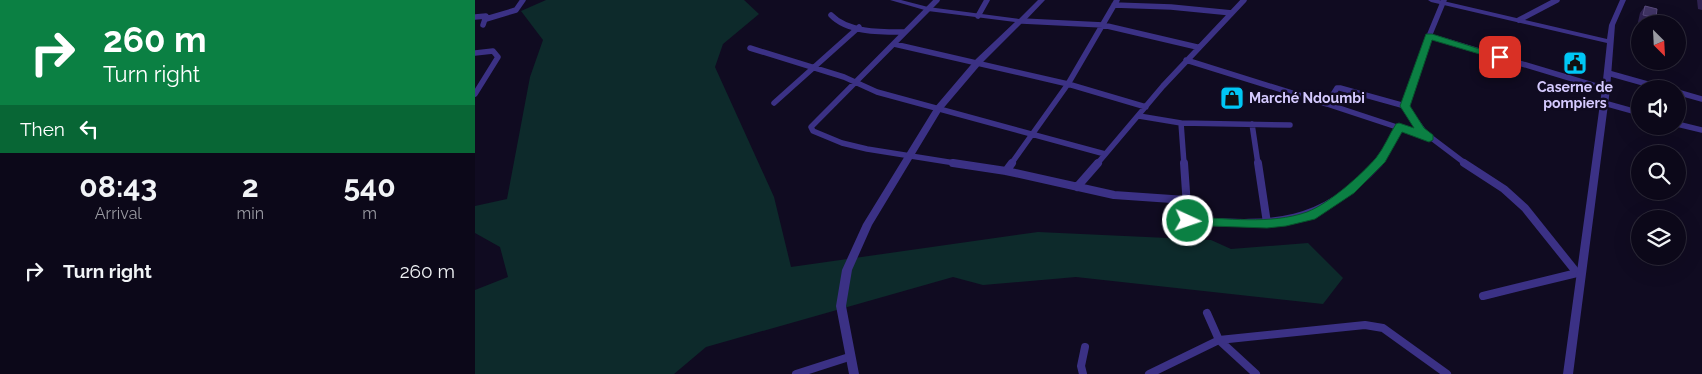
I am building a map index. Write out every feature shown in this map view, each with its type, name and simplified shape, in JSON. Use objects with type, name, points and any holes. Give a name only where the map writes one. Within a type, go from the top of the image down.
[{"type":"street","points":[[475,17],[485,16],[485,22],[516,10],[523,0]]},
{"type":"street","points":[[893,0],[928,9],[978,16],[1103,26],[1197,48]]},
{"type":"street","points":[[937,0],[894,44],[853,81],[813,123],[811,127],[813,131],[843,143],[867,149],[1007,171],[1114,195],[1186,200]]},
{"type":"street","points":[[978,16],[987,0]]},
{"type":"street","points":[[854,374],[849,357],[841,306],[847,270],[868,224],[938,109],[978,62],[1042,0]]},
{"type":"street","points":[[1134,0],[1139,7]]},
{"type":"street","points":[[1077,187],[1186,60],[1244,0]]},
{"type":"street","points":[[1431,0],[1611,42]]},
{"type":"street","points":[[1541,0],[1549,4]]},
{"type":"street","points":[[1519,20],[1557,0]]},
{"type":"street","points":[[1568,374],[1579,273],[1606,89],[1612,25],[1623,0]]},
{"type":"street","points":[[1405,106],[1443,2]]},
{"type":"street","points":[[1007,171],[1068,84],[1115,3],[1139,7],[1171,7],[1232,13]]},
{"type":"street","points":[[831,15],[838,22],[859,27],[905,32]]},
{"type":"street","points":[[774,103],[859,27]]},
{"type":"street","points":[[1429,36],[1606,89]]},
{"type":"street","points":[[894,44],[1068,84],[1146,107]]},
{"type":"street","points":[[750,48],[853,81],[877,92],[1105,154]]},
{"type":"street","points":[[475,53],[493,51],[497,53],[498,57],[475,94]]},
{"type":"street","points":[[1186,60],[1429,138]]},
{"type":"street","points":[[1608,73],[1633,80]]},
{"type":"street","points":[[1327,104],[1337,88],[1340,88],[1405,106],[1421,131],[1429,138],[1505,190],[1543,226],[1579,273]]},
{"type":"street","points":[[1686,95],[1702,100]]},
{"type":"street","points":[[1604,103],[1631,110]]},
{"type":"street","points":[[1139,116],[1181,122],[1290,125]]},
{"type":"street","points":[[1181,122],[1188,221],[1267,223],[1311,216],[1336,200],[1381,159],[1399,127]]},
{"type":"street","points":[[1252,124],[1267,223]]},
{"type":"street","points":[[1686,126],[1702,130]]},
{"type":"street","points":[[1483,296],[1579,273]]},
{"type":"street","points":[[1207,312],[1219,340],[1256,374]]},
{"type":"street","points":[[1149,374],[1219,340],[1374,325],[1383,328],[1447,374]]},
{"type":"street","points":[[1083,374],[1081,366],[1085,347]]},
{"type":"street","points":[[796,374],[849,357]]},
{"type":"green space","points":[[546,0],[744,0],[759,14],[723,44],[715,67],[774,197],[791,267],[1038,232],[1211,240],[1231,249],[1308,243],[1343,278],[1323,304],[1076,277],[983,285],[953,277],[706,347],[674,374],[475,374],[475,290],[508,277],[500,247],[475,233],[475,206],[507,199],[530,77],[543,40],[521,11]]},
{"type":"building","points":[[1645,6],[1657,9],[1656,15],[1643,15]]},
{"type":"place","name":"Caserne de pompiers","points":[[1575,63]]},
{"type":"place","name":"Marché Ndoumbi","points":[[1232,98]]},
{"type":"route","points":[[1188,221],[1235,224],[1267,223],[1286,222],[1311,216],[1350,190],[1369,172],[1381,159],[1399,127],[1429,138],[1421,131],[1405,106],[1407,94],[1429,36],[1500,57]]}]
